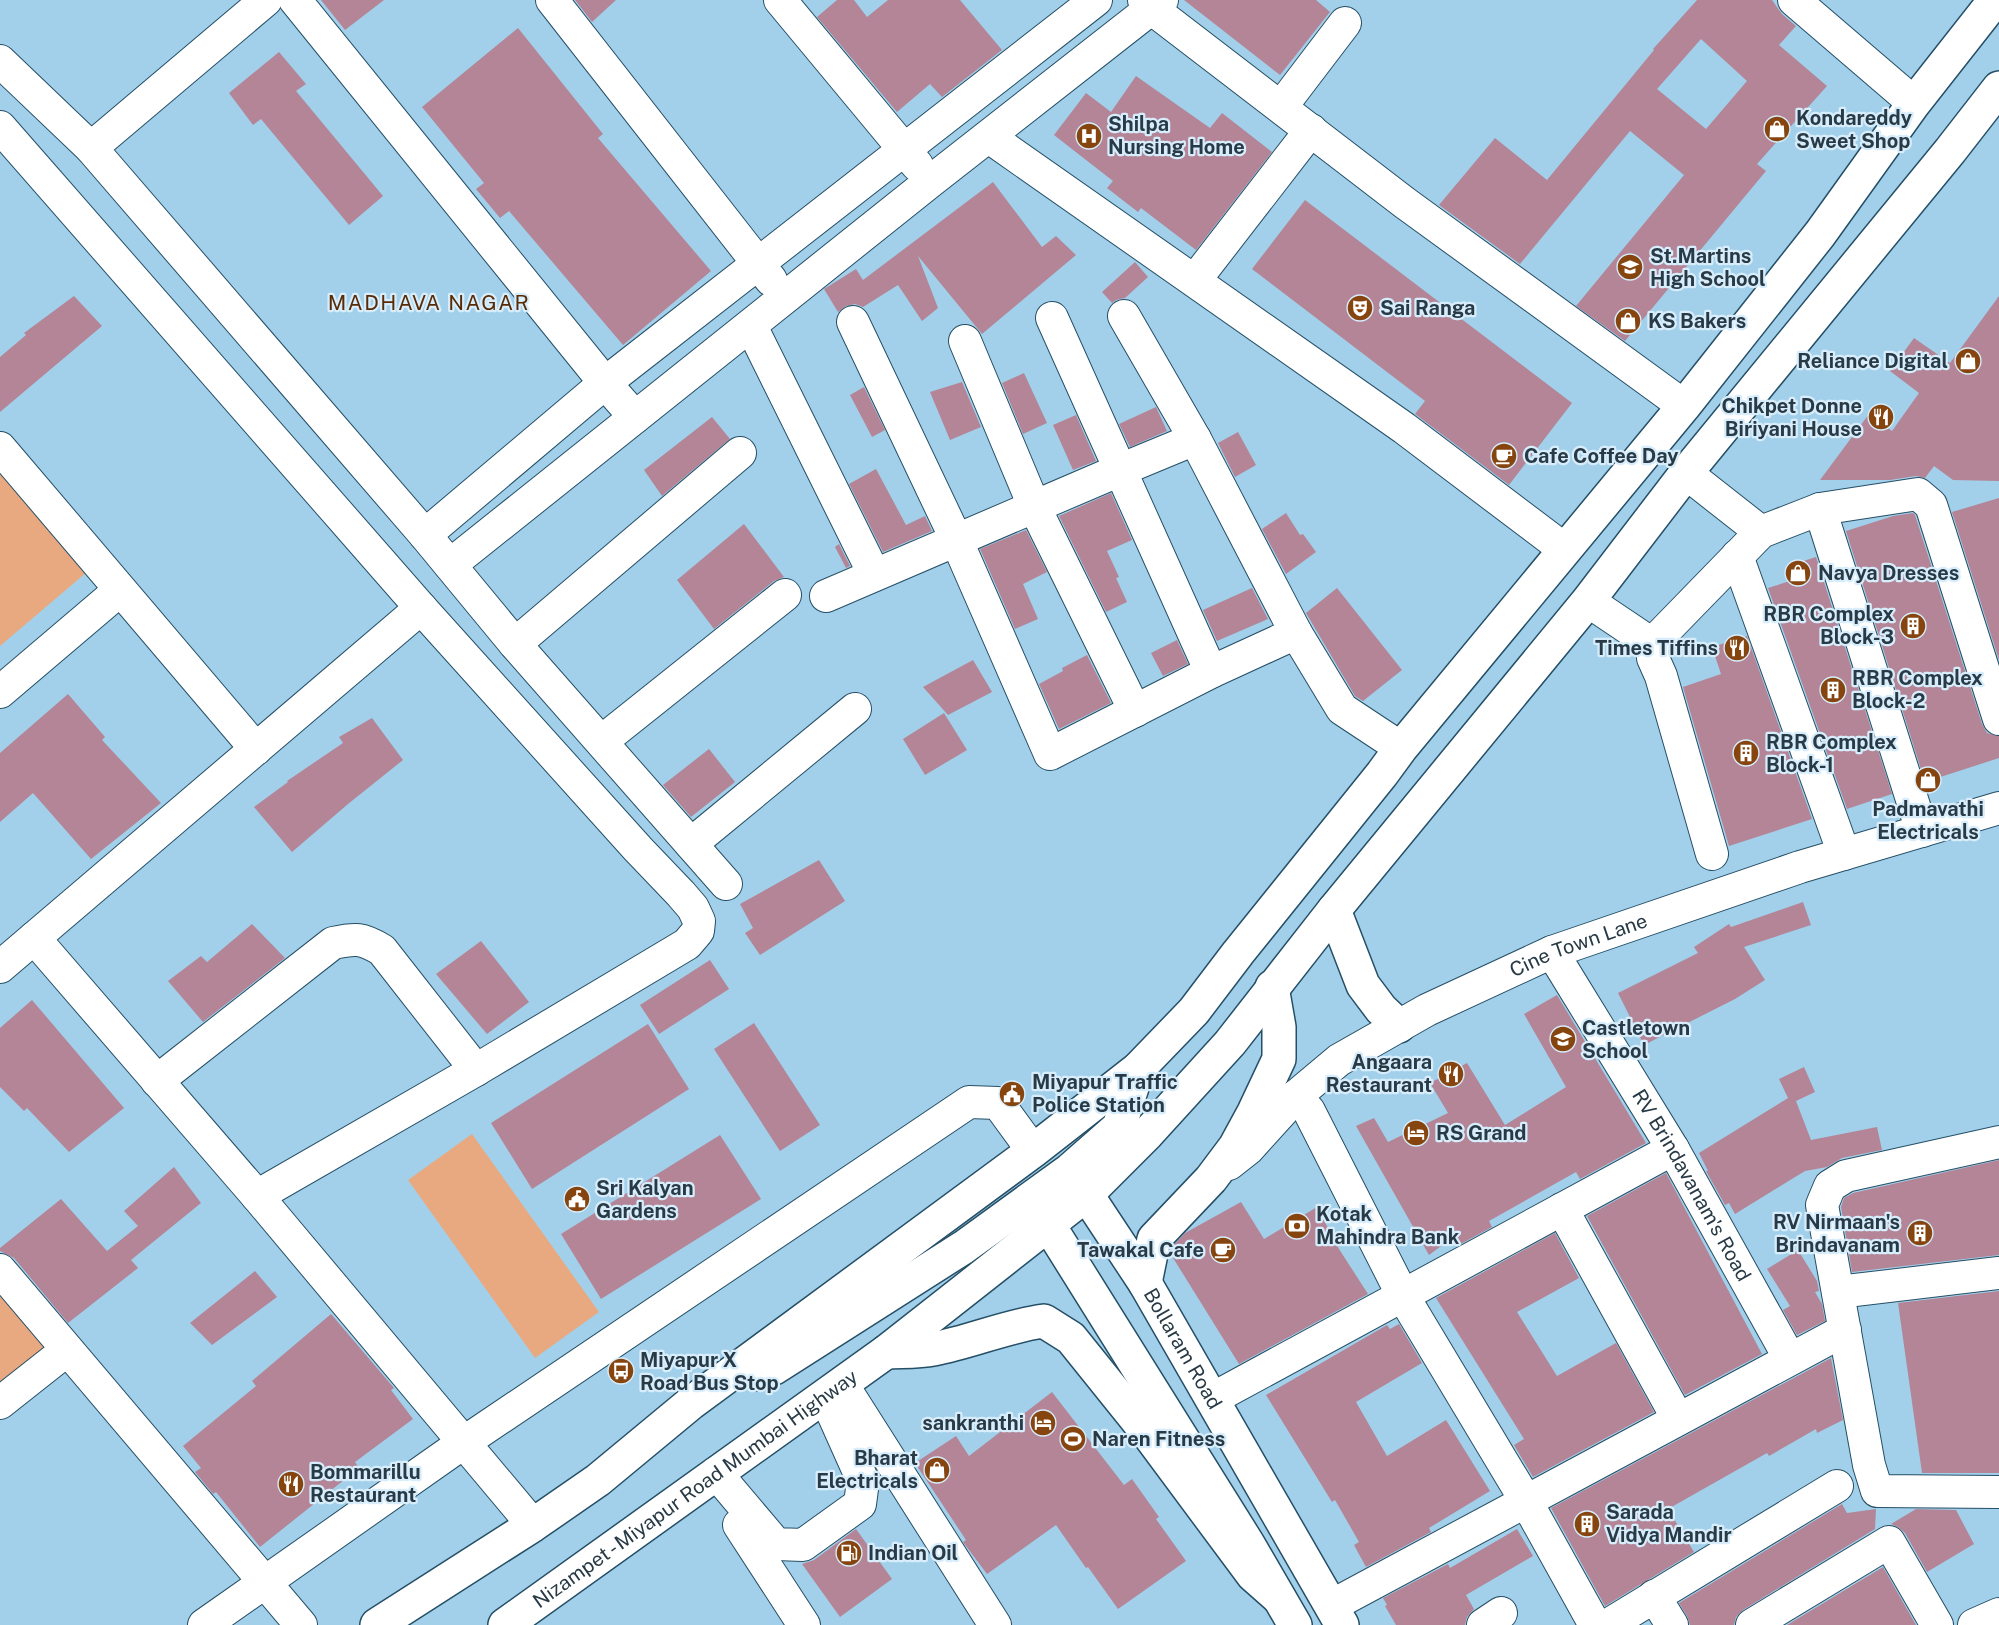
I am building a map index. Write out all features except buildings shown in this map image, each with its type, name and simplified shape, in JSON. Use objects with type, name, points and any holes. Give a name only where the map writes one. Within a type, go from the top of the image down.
[{"type":"main road","points":[[377,1625],[533,1525],[598,1480],[691,1403],[1033,1151],[1138,1070],[1194,1011],[1401,748],[1684,406],[1820,234],[1914,103],[1995,0]]},
{"type":"main road","points":[[691,1403],[774,1368],[964,1247],[1041,1212],[1078,1182],[1148,1133],[1230,1043],[1334,910],[1480,735],[1588,601],[1686,473],[1999,88]]},
{"type":"main road","points":[[1477,656],[1519,686]]},
{"type":"main road","points":[[1439,702],[1480,735]]},
{"type":"main road","points":[[1334,910],[1363,985],[1381,1010],[1399,1026]]},
{"type":"main road","points":[[1145,1283],[1154,1239],[1211,1179],[1236,1147],[1279,1059],[1279,1027],[1272,987]]},
{"type":"main road","points":[[1078,1182],[1119,1127],[1138,1070]]},
{"type":"main road","name":"Bollaram Road","points":[[1078,1182],[1145,1283],[1336,1615]]},
{"type":"main road","points":[[1041,1212],[1242,1534],[1288,1617]]},
{"type":"main road","name":"Nizampet - Miyapur Road Mumbai Highway","points":[[505,1625],[886,1352],[1041,1212]]},
{"type":"main road","points":[[886,1352],[931,1349],[978,1338],[1017,1325],[1044,1321],[1071,1338],[1149,1435],[1253,1575],[1288,1617]]},
{"type":"street","points":[[91,148],[266,0]]},
{"type":"street","points":[[294,0],[635,417]]},
{"type":"street","points":[[552,0],[757,264],[786,297]]},
{"type":"street","points":[[424,535],[605,383],[1096,0]]},
{"type":"street","points":[[1794,0],[1914,103]]},
{"type":"street","points":[[450,565],[931,180],[989,137],[1152,3],[1405,203],[1684,406]]},
{"type":"street","points":[[794,5],[904,150],[931,180]]},
{"type":"street","points":[[1281,107],[1345,22]]},
{"type":"street","points":[[0,61],[91,148],[450,565],[515,644],[726,884]]},
{"type":"street","points":[[1195,280],[1311,130]]},
{"type":"street","points":[[989,137],[1404,428],[1564,549]]},
{"type":"street","points":[[5,144],[693,908],[699,921],[698,931],[687,944],[476,1070],[256,1196]]},
{"type":"street","points":[[1124,316],[1196,440],[1296,633],[1342,709],[1401,748]]},
{"type":"street","points":[[1052,318],[1211,672]]},
{"type":"street","points":[[854,322],[956,539],[1050,754],[1211,672],[1296,633]]},
{"type":"street","points":[[751,326],[874,574]]},
{"type":"street","points":[[965,341],[1034,506],[1135,711]]},
{"type":"street","points":[[826,596],[1034,506],[1196,440]]},
{"type":"street","points":[[0,448],[256,749]]},
{"type":"street","points":[[515,644],[740,453]]},
{"type":"street","points":[[1686,473],[1761,532]]},
{"type":"street","points":[[1713,854],[1653,658],[1652,644],[1761,532],[1820,509],[1918,494],[1931,505],[1999,718]]},
{"type":"street","points":[[1820,509],[1922,831]]},
{"type":"street","points":[[1737,556],[1844,854]]},
{"type":"street","points":[[0,692],[120,590]]},
{"type":"street","points":[[602,741],[785,595]]},
{"type":"street","points":[[1588,601],[1652,644]]},
{"type":"street","points":[[0,967],[421,608]]},
{"type":"street","points":[[638,849],[684,835],[855,709]]},
{"type":"street","name":"Cine Town Lane","points":[[1211,1179],[1248,1149],[1296,1096],[1339,1060],[1427,1010],[1552,952],[1779,874],[1999,808]]},
{"type":"street","points":[[34,938],[256,1196],[533,1525]]},
{"type":"street","points":[[156,1081],[333,943],[357,938],[382,950],[476,1070]]},
{"type":"street","name":"RV Brindavanam's Road","points":[[1552,952],[1673,1149],[1790,1359]]},
{"type":"street","points":[[1296,1096],[1309,1111],[1403,1296],[1526,1501],[1595,1625]]},
{"type":"street","points":[[204,1625],[463,1443],[969,1102],[998,1103],[1033,1151]]},
{"type":"street","points":[[1999,1143],[1846,1176],[1830,1186],[1822,1205],[1869,1466],[1877,1491],[1999,1492]]},
{"type":"street","points":[[1212,1399],[1673,1149]]},
{"type":"street","points":[[1562,1209],[1678,1419]]},
{"type":"street","points":[[0,1270],[301,1625]]},
{"type":"street","points":[[1838,1292],[1999,1273]]},
{"type":"street","points":[[1336,1615],[1526,1501],[1845,1330]]},
{"type":"street","points":[[0,1403],[67,1350]]},
{"type":"street","points":[[712,1476],[776,1544],[803,1545],[860,1504],[863,1481],[834,1390]]},
{"type":"street","points":[[834,1390],[995,1625]]},
{"type":"street","points":[[712,1476],[804,1625]]},
{"type":"street","points":[[1608,1625],[1837,1486]]},
{"type":"street","points":[[1752,1625],[1889,1542],[1936,1625]]},
{"type":"street","points":[[1654,1596],[1672,1625]]},
{"type":"street","points":[[1974,1625],[1999,1614]]},
{"type":"shaded area","points":[[0,456],[94,566],[0,646]]},
{"type":"shaded area","points":[[472,1134],[599,1312],[535,1358],[408,1180]]},
{"type":"shaded area","points":[[0,1271],[54,1340],[0,1384]]},
{"type":"place","name":"Kondareddy Sweet Shop","points":[[1777,129]]},
{"type":"place","name":"Shilpa Nursing Home","points":[[1089,136]]},
{"type":"place","name":"St.Martins High School","points":[[1630,267]]},
{"type":"place","name":"Sai Ranga","points":[[1360,308]]},
{"type":"place","name":"KS Bakers","points":[[1628,321]]},
{"type":"place","name":"Reliance Digital","points":[[1968,361]]},
{"type":"place","name":"Chikpet Donne Biriyani House","points":[[1881,417]]},
{"type":"place","name":"Cafe Coffee Day","points":[[1504,456]]},
{"type":"place","name":"Navya Dresses","points":[[1798,573]]},
{"type":"place","name":"RBR Complex Block-3","points":[[1913,626]]},
{"type":"place","name":"Times Tiffins","points":[[1737,648]]},
{"type":"place","name":"RBR Complex Block-2","points":[[1833,690]]},
{"type":"place","name":"RBR Complex Block-1","points":[[1746,753]]},
{"type":"place","name":"Padmavathi Electricals","points":[[1928,780]]},
{"type":"place","name":"Castletown School","points":[[1563,1039]]},
{"type":"place","name":"Angaara Restaurant","points":[[1451,1074]]},
{"type":"place","name":"Miyapur Traffic Police Station","points":[[1012,1094]]},
{"type":"place","name":"RS Grand","points":[[1416,1133]]},
{"type":"place","name":"Sri Kalyan Gardens","points":[[577,1199]]},
{"type":"place","name":"Kotak Mahindra Bank","points":[[1297,1226]]},
{"type":"place","name":"RV Nirmaan's Brindavanam","points":[[1920,1233]]},
{"type":"place","name":"Tawakal Cafe","points":[[1223,1250]]},
{"type":"place","name":"Miyapur X Road Bus Stop","points":[[621,1371]]},
{"type":"place","name":"sankranthi","points":[[1043,1423]]},
{"type":"place","name":"Naren Fitness","points":[[1073,1439]]},
{"type":"place","name":"Bharat Electricals","points":[[937,1470]]},
{"type":"place","name":"Bommarillu Restaurant","points":[[291,1484]]},
{"type":"place","name":"Sarada Vidya Mandir","points":[[1587,1524]]},
{"type":"place","name":"Indian Oil","points":[[849,1553]]},
{"type":"district","name":"MADHAVA NAGAR","points":[[429,302]]}]
